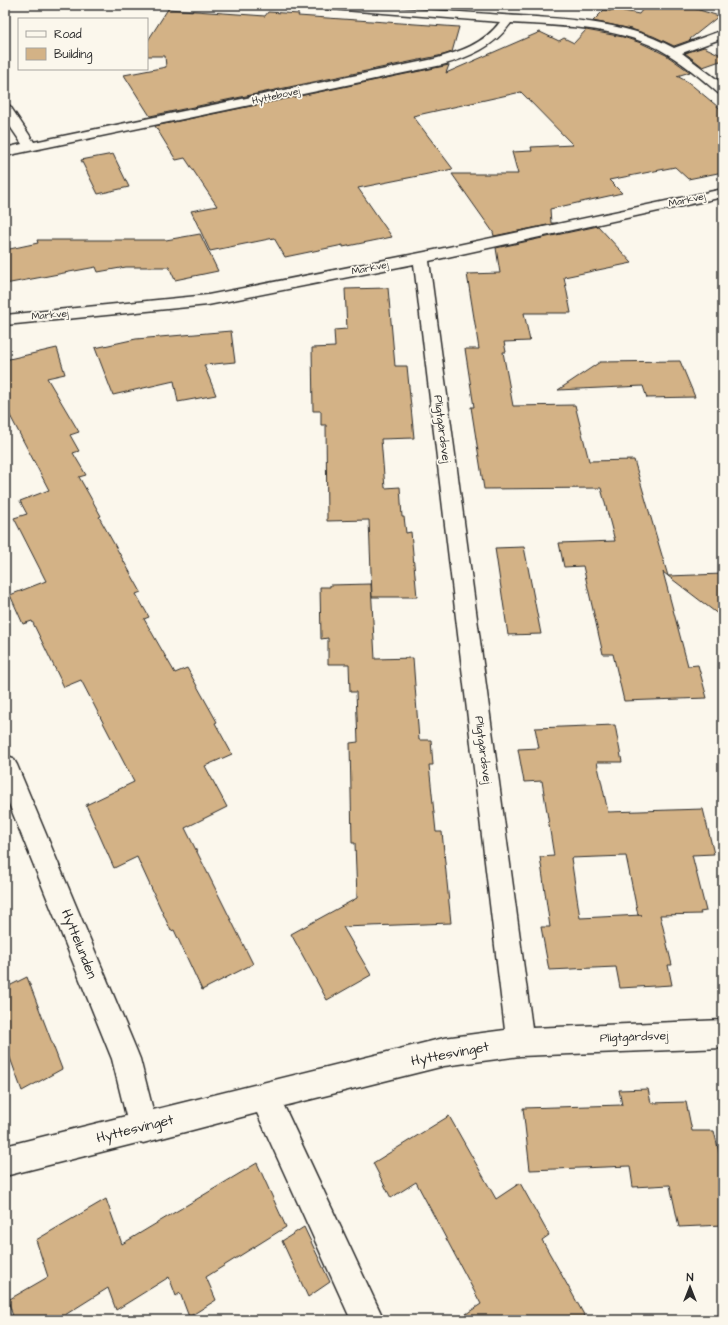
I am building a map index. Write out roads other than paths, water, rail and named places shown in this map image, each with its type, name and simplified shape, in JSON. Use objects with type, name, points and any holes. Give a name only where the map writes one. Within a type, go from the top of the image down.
[{"type":"street","points":[[318,5],[577,24],[604,28],[635,36],[673,52],[723,90]]},
{"type":"street","name":"Hyttebovej","points":[[5,152],[450,59],[482,45],[501,32],[508,19]]},
{"type":"street","points":[[673,52],[723,34]]},
{"type":"street","points":[[5,109],[30,146]]},
{"type":"street","name":"Markvej","points":[[9,319],[208,300],[421,258],[723,193]]},
{"type":"street","name":"Pligtgårdsvej","points":[[421,258],[520,1042],[723,1034]]},
{"type":"street","name":"Hyttelunden","points":[[5,765],[126,1059],[143,1128]]},
{"type":"street","name":"Hyttesvinget","points":[[5,1161],[143,1128],[444,1052],[520,1042]]},
{"type":"street","points":[[265,1097],[368,1320]]}]
